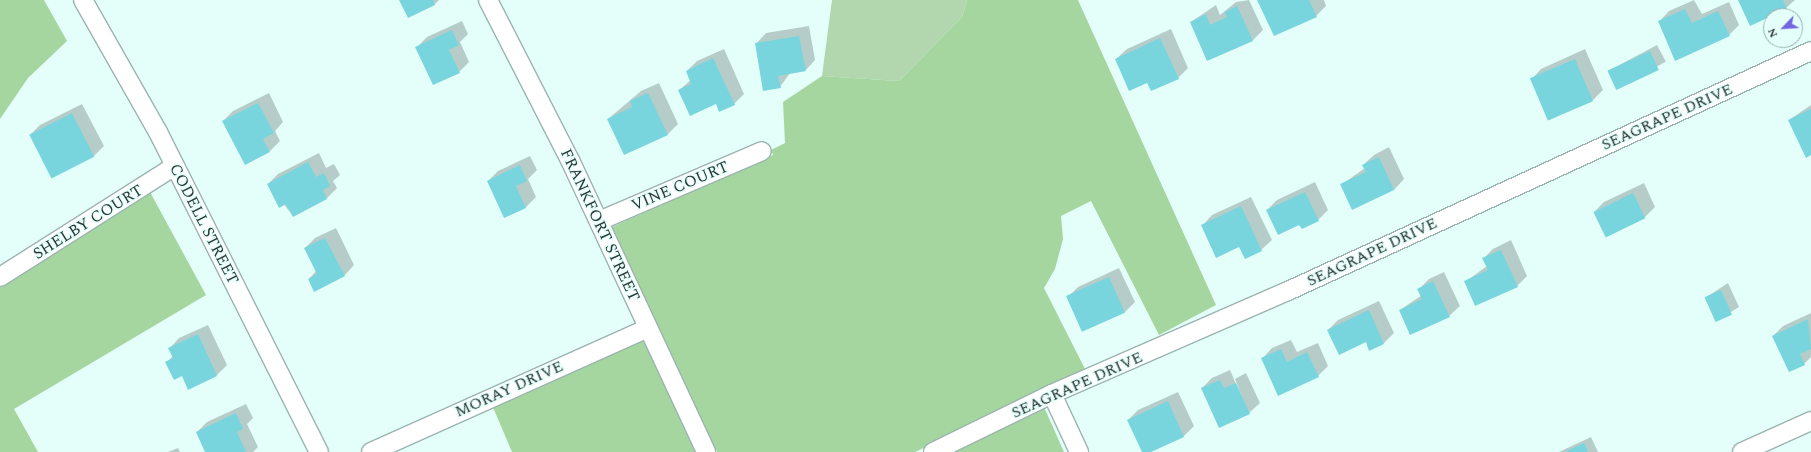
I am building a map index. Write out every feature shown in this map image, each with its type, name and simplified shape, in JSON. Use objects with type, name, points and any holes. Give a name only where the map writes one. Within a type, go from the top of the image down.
[{"type":"street","name":"CODELL STREET","points":[[82,0],[175,166],[319,452]]},
{"type":"street","name":"FRANKFORT STREET","points":[[488,0],[599,221],[706,452]]},
{"type":"street","name":"SEAGRAPE DRIVE","points":[[933,452],[1052,394],[1288,291],[1811,51]]},
{"type":"street","name":"VINE COURT","points":[[599,221],[762,151]]},
{"type":"street","name":"SHELBY COURT","points":[[0,277],[175,166]]},
{"type":"street","name":"MORAY DRIVE","points":[[371,452],[648,328]]},
{"type":"street","points":[[1052,394],[1079,452]]},
{"type":"street","points":[[1742,452],[1811,421]]},
{"type":"green space","points":[[0,0],[44,0],[67,41],[28,78],[0,119]]},
{"type":"green space","points":[[832,0],[967,0],[962,17],[899,81],[822,76]]},
{"type":"green space","points":[[967,0],[1078,0],[1216,305],[1159,335],[1091,201],[1061,216],[1063,239],[1055,269],[1044,288],[1086,371],[915,452],[717,452],[612,227],[773,155],[771,150],[785,143],[783,102],[822,76],[899,81],[962,17]]},
{"type":"green space","points":[[150,192],[206,295],[14,409],[38,452],[0,452],[0,287]]},
{"type":"green space","points":[[644,340],[696,452],[512,452],[492,405]]},
{"type":"green space","points":[[1044,407],[1064,452],[952,452]]},
{"type":"building","points":[[399,0],[433,0],[435,5],[408,18]]},
{"type":"building","points":[[1257,0],[1309,0],[1317,17],[1274,36]]},
{"type":"building","points":[[1738,0],[1783,0],[1787,8],[1763,8],[1763,20],[1750,26]]},
{"type":"building","points":[[1237,6],[1253,41],[1207,61],[1190,22],[1206,14],[1210,25],[1227,17],[1225,12]]},
{"type":"building","points":[[1685,9],[1692,23],[1718,11],[1730,36],[1675,61],[1658,21]]},
{"type":"building","points":[[452,30],[459,45],[449,50],[460,73],[433,85],[415,47]]},
{"type":"building","points":[[799,36],[806,71],[778,76],[781,88],[763,91],[755,43]]},
{"type":"building","points":[[1160,38],[1179,79],[1151,91],[1147,83],[1129,91],[1115,59]]},
{"type":"building","points":[[1650,51],[1659,70],[1616,90],[1607,71]]},
{"type":"building","points":[[713,58],[735,105],[719,112],[716,104],[690,116],[678,90],[691,84],[686,71]]},
{"type":"building","points":[[1575,59],[1593,101],[1548,120],[1530,78]]},
{"type":"building","points":[[648,93],[668,135],[624,155],[607,119],[632,107],[630,101]]},
{"type":"building","points":[[258,103],[274,133],[263,139],[270,152],[245,165],[222,121]]},
{"type":"building","points":[[1811,109],[1811,155],[1806,158],[1788,120]]},
{"type":"building","points":[[72,113],[94,157],[51,178],[29,135]]},
{"type":"building","points":[[1379,157],[1394,190],[1352,210],[1340,184],[1366,172],[1362,165]]},
{"type":"building","points":[[308,162],[316,177],[324,173],[330,186],[323,190],[327,199],[293,217],[286,204],[279,208],[267,184]]},
{"type":"building","points":[[520,165],[527,181],[516,186],[526,208],[504,218],[487,181]]},
{"type":"building","points":[[1305,192],[1319,221],[1302,229],[1299,225],[1278,235],[1266,210]]},
{"type":"building","points":[[1633,193],[1645,218],[1606,237],[1593,212]]},
{"type":"building","points":[[1241,206],[1262,251],[1245,259],[1239,247],[1216,258],[1201,225]]},
{"type":"building","points":[[325,238],[345,276],[314,292],[308,279],[317,274],[304,248]]},
{"type":"building","points":[[1501,250],[1518,287],[1475,306],[1464,281],[1488,270],[1482,258]]},
{"type":"building","points":[[1109,277],[1125,313],[1082,332],[1066,296]]},
{"type":"building","points":[[1433,281],[1450,317],[1410,335],[1399,310],[1422,299],[1417,289]]},
{"type":"building","points":[[1721,290],[1732,315],[1716,322],[1705,297]]},
{"type":"building","points":[[1369,310],[1384,344],[1369,351],[1366,342],[1339,355],[1327,330]]},
{"type":"building","points":[[1808,319],[1811,349],[1800,354],[1805,365],[1789,372],[1772,336]]},
{"type":"building","points":[[198,334],[217,376],[188,390],[182,376],[174,380],[165,362],[173,358],[168,348]]},
{"type":"building","points":[[1281,349],[1287,362],[1307,352],[1319,377],[1278,396],[1261,358]]},
{"type":"building","points":[[1220,380],[1224,388],[1236,383],[1250,414],[1219,428],[1201,388]]},
{"type":"building","points":[[1168,401],[1184,437],[1151,452],[1142,452],[1127,420]]},
{"type":"building","points":[[236,413],[243,429],[237,432],[246,452],[205,452],[196,432]]},
{"type":"building","points":[[1584,443],[1588,452],[1565,452]]}]
